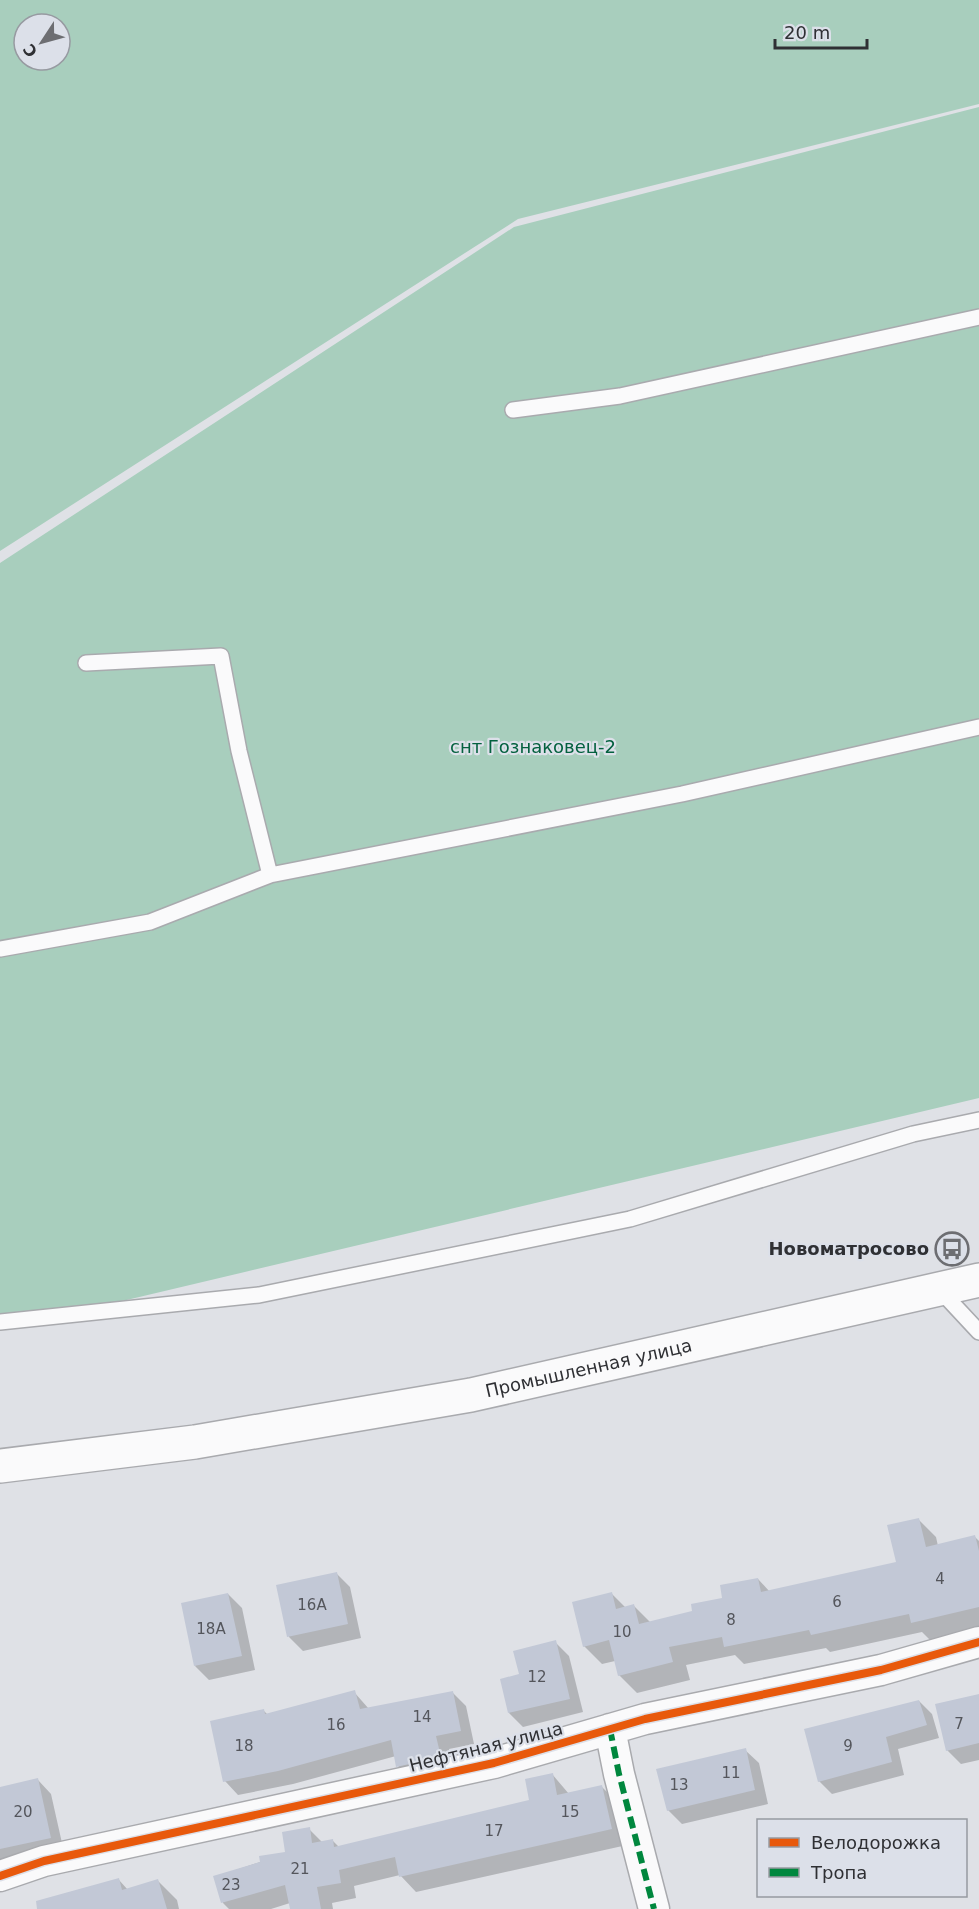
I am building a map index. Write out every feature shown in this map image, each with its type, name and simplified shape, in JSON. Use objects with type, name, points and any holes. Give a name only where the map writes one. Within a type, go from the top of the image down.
[{"type":"main road","name":"Промышленная улица","points":[[0,1466],[195,1442],[471,1395],[979,1280]]},
{"type":"street","name":"Нефтяная улица","points":[[0,1876],[44,1862],[204,1825],[494,1763],[645,1719],[881,1670],[979,1642]]},
{"type":"street","points":[[610,1729],[618,1774],[654,1909]]},
{"type":"lane","points":[[513,410],[620,396],[979,317]]},
{"type":"lane","points":[[86,663],[221,656],[239,751],[270,875]]},
{"type":"lane","points":[[0,950],[150,922],[270,875],[682,794],[979,727]]},
{"type":"lane","points":[[0,1322],[259,1295],[630,1219],[913,1134],[979,1120]]},
{"type":"lane","points":[[939,1288],[979,1332]]},
{"type":"green space","points":[[0,0],[979,0],[979,104],[518,219],[0,551]]},
{"type":"green space","name":"снт Гознаковец-2","points":[[979,107],[979,1098],[0,1330],[0,563],[514,227]]},
{"type":"building","points":[[919,1518],[926,1547],[975,1535],[979,1551],[979,1607],[911,1623],[909,1614],[811,1635],[809,1630],[724,1647],[722,1637],[669,1647],[673,1662],[618,1676],[609,1640],[583,1647],[572,1602],[612,1592],[616,1609],[634,1604],[639,1624],[692,1611],[691,1604],[722,1598],[720,1585],[758,1578],[761,1592],[896,1562],[887,1525]]},
{"type":"building","points":[[337,1572],[348,1624],[287,1637],[276,1585]]},
{"type":"building","points":[[228,1593],[242,1656],[194,1666],[181,1603]]},
{"type":"building","points":[[556,1640],[570,1699],[508,1713],[500,1679],[519,1674],[513,1651]]},
{"type":"building","points":[[355,1690],[360,1709],[453,1691],[461,1731],[436,1736],[441,1757],[396,1767],[391,1740],[278,1771],[223,1782],[210,1721],[264,1709],[265,1714]]},
{"type":"building","points":[[979,1694],[979,1743],[946,1751],[935,1704]]},
{"type":"building","points":[[919,1700],[927,1725],[886,1737],[892,1762],[818,1782],[804,1729]]},
{"type":"building","points":[[746,1748],[755,1790],[667,1811],[656,1769]]},
{"type":"building","points":[[553,1773],[557,1795],[602,1785],[612,1829],[399,1877],[395,1857],[339,1870],[341,1883],[317,1887],[321,1909],[290,1909],[285,1885],[221,1903],[213,1876],[260,1862],[259,1856],[285,1852],[282,1832],[310,1827],[312,1843],[333,1839],[334,1847],[529,1800],[525,1779]]},
{"type":"building","points":[[38,1778],[51,1838],[0,1849],[0,1787]]},
{"type":"building","points":[[119,1878],[122,1890],[158,1879],[167,1909],[37,1909],[36,1901]]},
{"type":"marked path","points":[[610,1729],[619,1774],[654,1909]]},
{"type":"cycle path","points":[[0,1876],[44,1861],[494,1763],[645,1719],[881,1670],[979,1642]]},
{"type":"place","name":"Новоматросово","points":[[952,1249]]}]
